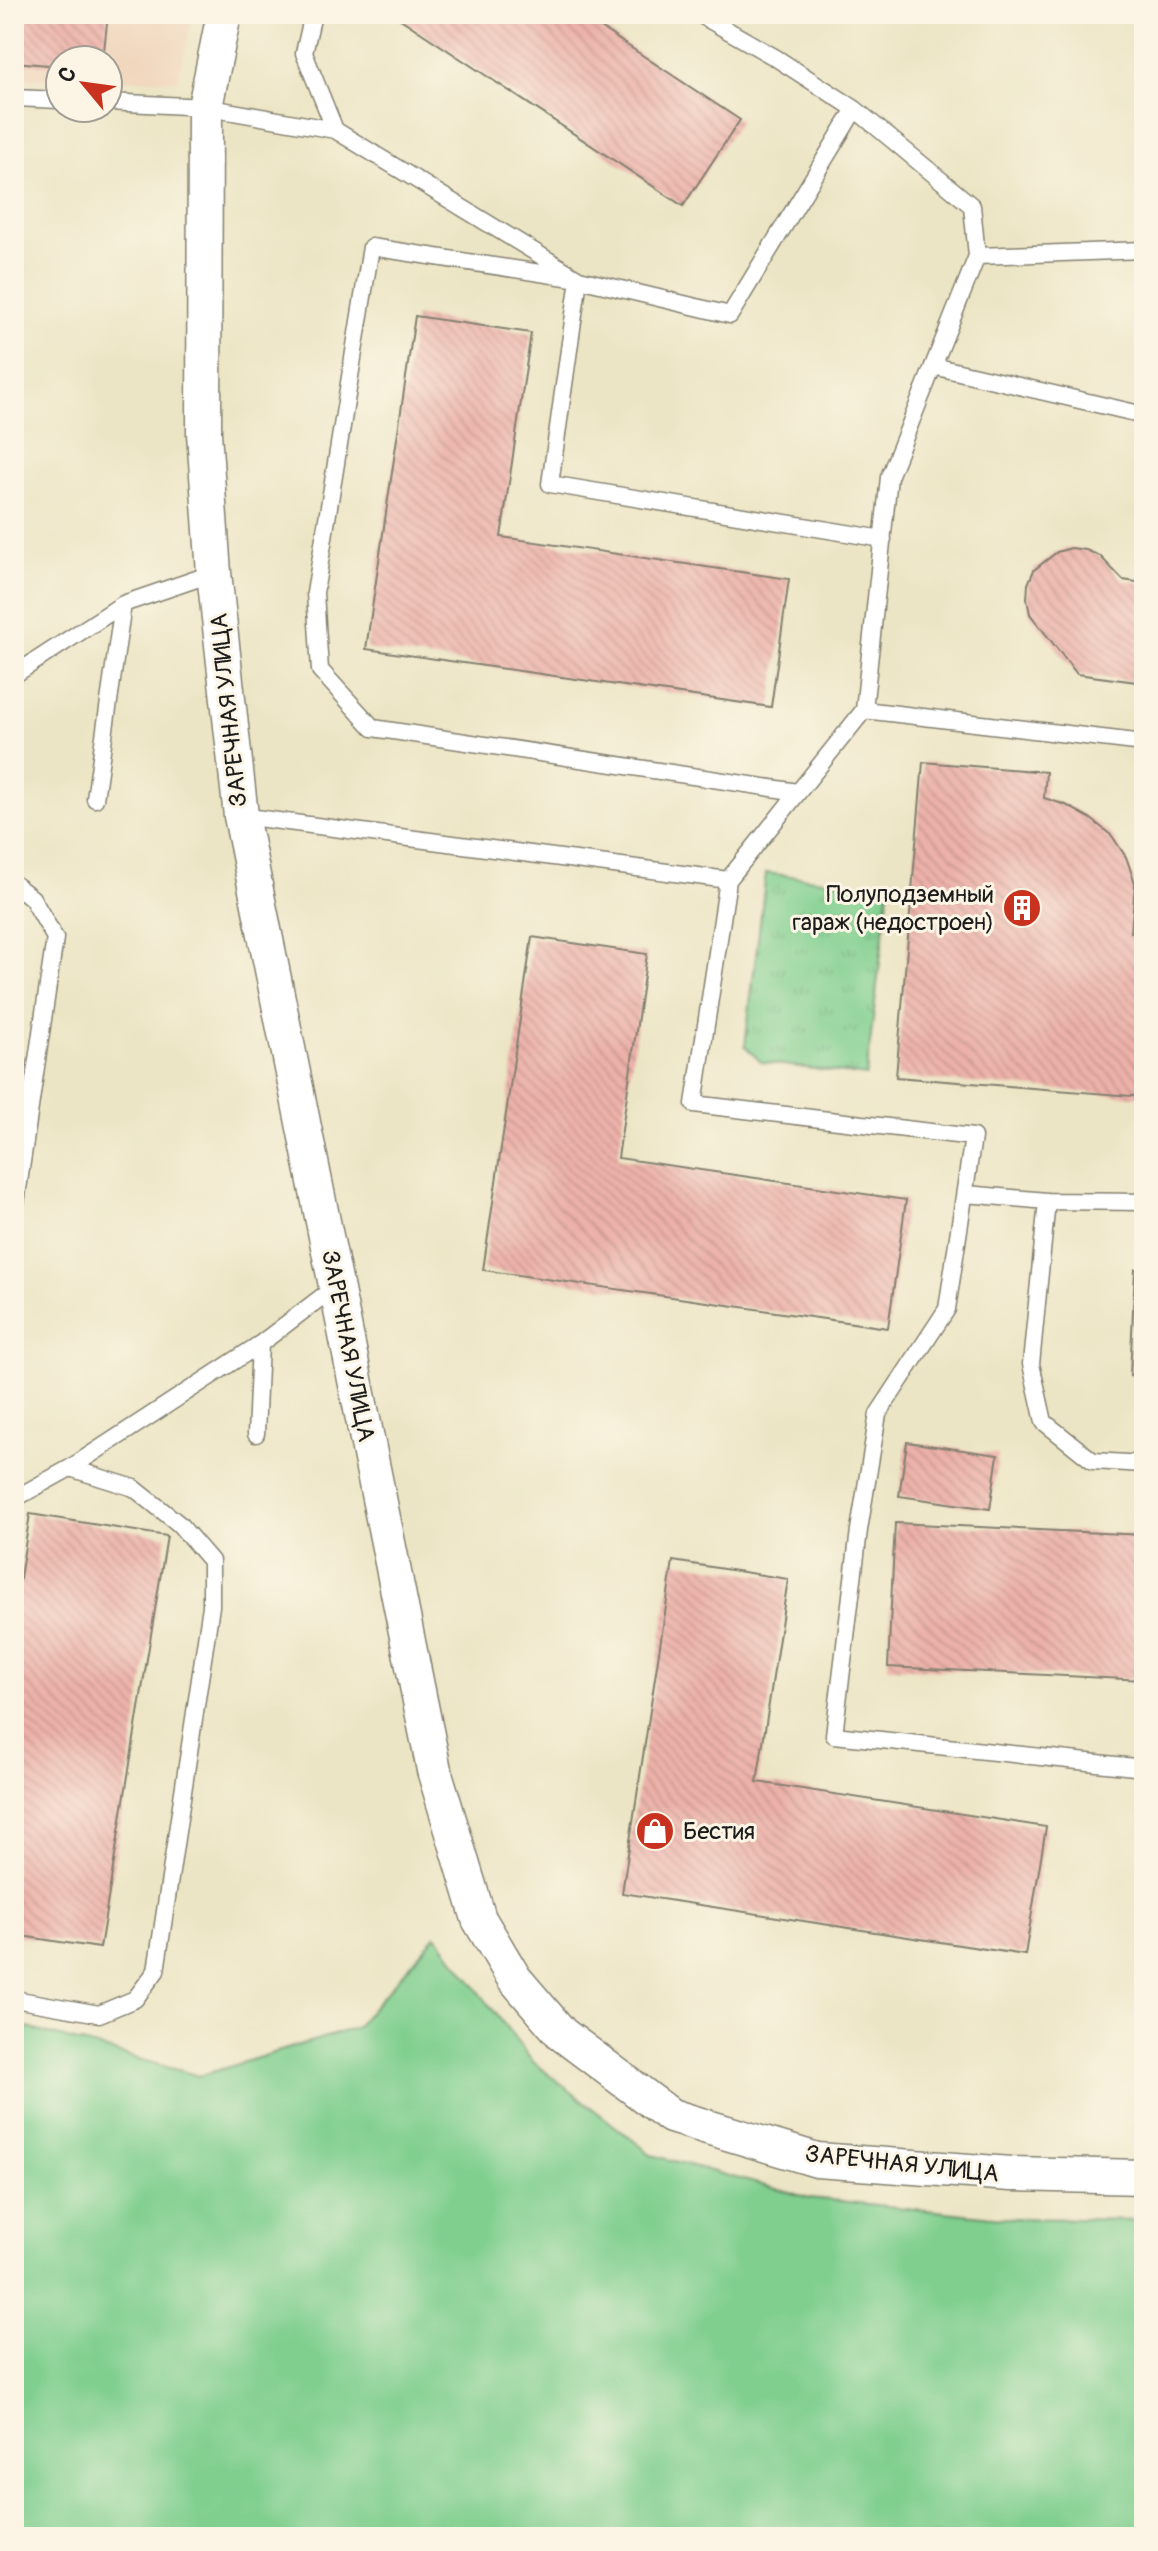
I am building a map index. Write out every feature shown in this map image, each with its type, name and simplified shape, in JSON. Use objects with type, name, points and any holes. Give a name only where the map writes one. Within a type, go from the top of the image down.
[{"type":"street","name":"ЗАРЕЧНАЯ УЛИЦА","points":[[224,14],[205,107],[204,433],[214,573],[241,816],[434,1770],[479,1919],[514,1978],[562,2034],[671,2116],[817,2160],[1011,2174],[1144,2177]]},
{"type":"lane","points":[[313,14],[304,53],[335,130]]},
{"type":"lane","points":[[699,14],[776,58],[855,109],[972,206],[977,256],[889,477],[864,710],[728,880],[694,1104],[973,1137],[947,1309],[878,1414],[859,1530],[834,1735],[1144,1768]]},
{"type":"lane","points":[[14,98],[44,99]]},
{"type":"lane","points":[[124,103],[205,107],[335,130],[579,279]]},
{"type":"lane","points":[[798,792],[373,728],[320,670],[315,593],[371,247],[579,279],[730,315],[855,109]]},
{"type":"lane","points":[[977,256],[1144,250]]},
{"type":"lane","points":[[579,279],[550,484],[883,539]]},
{"type":"lane","points":[[933,366],[1144,415]]},
{"type":"lane","points":[[14,675],[123,604],[214,573]]},
{"type":"lane","points":[[95,799],[123,604]]},
{"type":"lane","points":[[864,710],[1144,743]]},
{"type":"lane","points":[[241,816],[728,880]]},
{"type":"lane","points":[[14,884],[32,898],[55,938],[14,1216]]},
{"type":"lane","points":[[966,1194],[1047,1201],[1144,1202]]},
{"type":"lane","points":[[1047,1201],[1031,1364],[1044,1422],[1093,1461],[1144,1464]]},
{"type":"lane","points":[[14,1499],[70,1468],[260,1344],[336,1286]]},
{"type":"lane","points":[[256,1434],[260,1344]]},
{"type":"lane","points":[[14,1999],[99,2014],[135,1999],[156,1971],[211,1606],[211,1561],[179,1524],[134,1488],[70,1468]]},
{"type":"shaded area","points":[[14,14],[193,14],[178,80],[124,79],[124,44],[44,44],[44,79],[14,78]]},
{"type":"green space","points":[[766,873],[889,888],[866,1076],[761,1062],[745,1046]]},
{"type":"green space","points":[[436,1935],[532,2061],[652,2155],[810,2198],[1003,2218],[1144,2220],[1144,2537],[14,2537],[14,2024],[199,2076],[355,2028]]},
{"type":"building","points":[[14,14],[108,14],[105,44],[44,44],[44,65],[14,62]]},
{"type":"building","points":[[393,14],[580,14],[740,120],[683,206]]},
{"type":"building","points":[[415,316],[531,333],[501,537],[789,579],[771,707],[366,649]]},
{"type":"building","points":[[1071,548],[1100,556],[1123,580],[1144,583],[1144,683],[1077,674],[1030,614],[1028,584],[1034,570],[1057,552]]},
{"type":"building","name":"Полуподземный гараж (недостроен)","points":[[923,762],[1046,772],[1044,798],[1090,818],[1112,836],[1126,857],[1135,883],[1131,932],[1144,933],[1144,1097],[896,1077]]},
{"type":"building","points":[[532,937],[647,954],[618,1158],[906,1200],[888,1328],[483,1270]]},
{"type":"building","points":[[1135,1269],[1144,1270],[1144,1377],[1130,1376]]},
{"type":"building","points":[[907,1442],[998,1455],[990,1509],[899,1496]]},
{"type":"building","points":[[30,1514],[167,1536],[100,1948],[14,1935],[14,1616]]},
{"type":"building","points":[[895,1523],[1144,1535],[1144,1680],[888,1667]]},
{"type":"building","points":[[673,1561],[788,1579],[757,1782],[1046,1827],[1025,1955],[622,1893]]},
{"type":"place","name":"Полуподземный гараж (недостроен)","points":[[1022,908]]},
{"type":"place","name":"Бестия","points":[[655,1831]]}]
